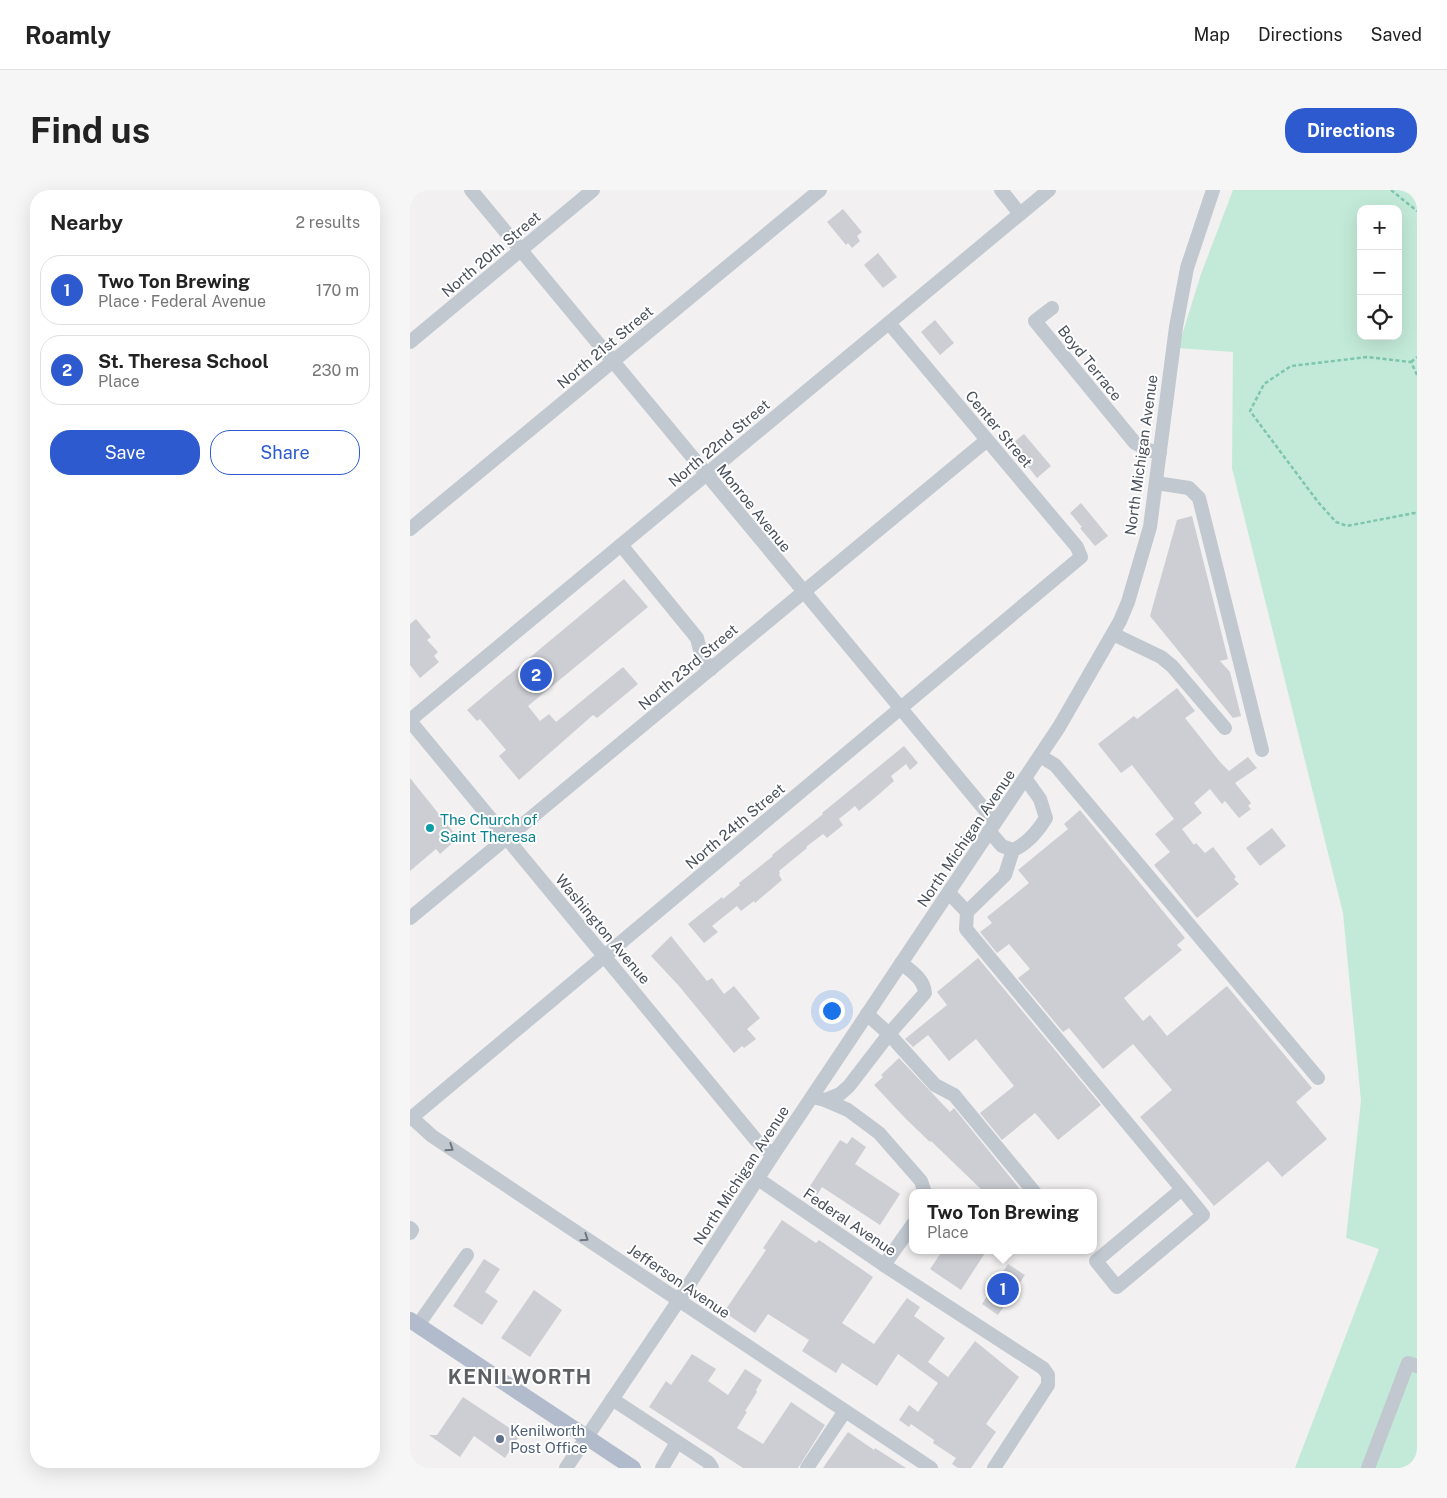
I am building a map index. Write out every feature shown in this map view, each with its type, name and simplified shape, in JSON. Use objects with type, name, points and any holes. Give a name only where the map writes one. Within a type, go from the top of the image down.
[{"type":"main road","points":[[414,1322],[633,1468]]},
{"type":"street","name":"Monroe Avenue","points":[[471,190],[899,709],[992,827],[1002,846],[1013,850]]},
{"type":"street","name":"North 20th Street","points":[[410,342],[593,190]]},
{"type":"street","name":"North 21st Street","points":[[410,529],[820,190]]},
{"type":"street","points":[[1001,190],[1020,214]]},
{"type":"street","name":"North 22nd Street","points":[[410,720],[1049,190]]},
{"type":"street","name":"North Michigan Avenue","points":[[566,1468],[679,1300],[773,1155],[818,1099],[867,1014],[1059,727],[1112,634],[1128,602],[1150,527],[1176,327],[1187,268],[1213,190]]},
{"type":"street","name":"Boyd Terrace","points":[[1052,308],[1035,322],[1135,443],[1151,451],[1160,452]]},
{"type":"street","name":"Center Street","points":[[889,323],[1077,547],[1081,557]]},
{"type":"street","name":"North 23rd Street","points":[[410,918],[987,440]]},
{"type":"street","points":[[1156,483],[1189,488],[1199,498],[1262,750]]},
{"type":"street","points":[[622,545],[697,638],[702,658],[711,669]]},
{"type":"street","name":"North 24th Street","points":[[411,1119],[1081,557]]},
{"type":"street","points":[[1112,634],[1161,658],[1172,666],[1225,728]]},
{"type":"street","name":"Washington Avenue","points":[[410,720],[756,1140],[773,1155]]},
{"type":"street","points":[[1040,756],[1055,765],[1318,1078]]},
{"type":"street","points":[[1025,778],[1040,799],[1046,818],[1040,828],[1020,847],[1013,850],[1005,875],[967,912],[966,930],[1182,1189],[1203,1215],[1117,1287],[1096,1261],[1182,1189]]},
{"type":"street","points":[[949,893],[967,912]]},
{"type":"street","points":[[818,1099],[840,1094],[850,1086],[889,1034],[925,992],[921,980],[902,963]]},
{"type":"street","points":[[867,1014],[889,1034],[935,1084],[954,1095],[1032,1189]]},
{"type":"street","points":[[818,1099],[848,1110],[879,1133],[921,1181],[924,1189]]},
{"type":"street","name":"Jefferson Avenue","points":[[411,1119],[432,1136],[931,1468]]},
{"type":"street","name":"Federal Avenue","points":[[758,1178],[884,1265],[1043,1368],[1048,1375],[1048,1384],[994,1468]]},
{"type":"street","points":[[410,1228],[412,1230],[410,1233]]},
{"type":"street","points":[[884,1265],[909,1230]]},
{"type":"street","points":[[414,1322],[467,1255]]},
{"type":"street","points":[[1368,1468],[1408,1363],[1417,1366]]},
{"type":"street","points":[[612,1399],[708,1462],[712,1468]]},
{"type":"street","points":[[807,1468],[846,1411]]},
{"type":"street","points":[[662,1468],[677,1442]]},
{"type":"path","points":[[1391,190],[1417,211]]},
{"type":"path","points":[[1417,357],[1411,362],[1368,357],[1291,366],[1264,384],[1250,411],[1318,502],[1336,522],[1347,526],[1417,514]]},
{"type":"path","points":[[1411,362],[1417,375]]},
{"type":"green space","points":[[1233,190],[1417,190],[1417,1468],[1295,1468],[1379,1249],[1346,1238],[1361,1101],[1343,913],[1232,468],[1233,352],[1178,348],[1201,274]]},
{"type":"building","points":[[843,209],[862,232],[857,236],[860,241],[852,248],[848,243],[846,245],[827,222]]},
{"type":"building","points":[[878,253],[897,277],[883,288],[864,265]]},
{"type":"building","points":[[935,320],[954,343],[940,355],[921,332]]},
{"type":"building","points":[[1024,434],[1051,466],[1037,478],[1022,459],[1025,457],[1013,443]]},
{"type":"building","points":[[1081,503],[1108,536],[1095,546],[1070,513]]},
{"type":"building","points":[[1192,516],[1228,659],[1220,661],[1230,672],[1241,716],[1233,718],[1150,616],[1177,520]]},
{"type":"building","points":[[624,579],[648,607],[528,706],[540,721],[549,714],[556,722],[623,667],[638,684],[597,718],[593,715],[519,780],[499,756],[506,750],[480,719],[477,721],[467,710]]},
{"type":"building","points":[[416,619],[431,637],[427,640],[438,652],[434,656],[439,662],[420,678],[410,665],[410,624]]},
{"type":"building","points":[[1177,688],[1195,711],[1185,718],[1229,771],[1248,757],[1257,768],[1235,783],[1251,803],[1248,806],[1251,809],[1239,818],[1225,801],[1222,804],[1210,789],[1194,803],[1202,813],[1182,829],[1194,845],[1196,843],[1205,853],[1213,847],[1236,877],[1234,879],[1239,884],[1197,918],[1154,865],[1170,852],[1155,834],[1174,819],[1132,765],[1121,773],[1098,744],[1134,716],[1137,719]]},
{"type":"building","points":[[904,746],[918,763],[910,770],[906,764],[891,776],[894,781],[859,811],[855,806],[839,819],[843,825],[827,838],[823,834],[806,847],[779,871],[782,880],[755,903],[754,901],[741,911],[737,906],[712,926],[718,932],[704,943],[688,924],[740,885],[739,883],[772,855]]},
{"type":"building","name":"The Church of Saint Theresa","points":[[410,778],[458,838],[440,854],[436,849],[410,871]]},
{"type":"building","points":[[1080,810],[1185,938],[1177,945],[1182,950],[1124,998],[1143,1021],[1150,1015],[1167,1036],[1227,986],[1312,1088],[1296,1102],[1327,1139],[1282,1177],[1268,1161],[1214,1206],[1140,1117],[1172,1090],[1133,1044],[1103,1069],[1069,1028],[1063,1032],[1018,978],[1030,969],[1009,944],[997,953],[980,932],[992,923],[987,917],[1029,883],[1018,870],[1068,829],[1064,824]]},
{"type":"building","points":[[1272,828],[1286,846],[1260,866],[1246,848]]},
{"type":"building","points":[[671,936],[707,981],[712,978],[724,994],[734,986],[760,1018],[747,1029],[756,1039],[744,1048],[742,1046],[734,1053],[679,986],[651,956]]},
{"type":"building","points":[[978,958],[1101,1105],[1058,1140],[1035,1113],[1002,1140],[980,1113],[1014,1086],[976,1039],[949,1061],[928,1035],[913,1047],[905,1039],[947,1005],[937,992]]},
{"type":"building","points":[[899,1058],[950,1112],[954,1108],[1020,1189],[981,1189],[906,1119],[874,1085],[883,1077],[881,1075]]},
{"type":"building","points":[[852,1137],[866,1147],[855,1164],[900,1194],[880,1225],[822,1187],[817,1195],[808,1189],[840,1140],[847,1144]]},
{"type":"building","points":[[782,1220],[816,1243],[819,1240],[873,1277],[842,1323],[874,1344],[907,1298],[920,1307],[914,1316],[945,1338],[928,1362],[948,1377],[975,1341],[1019,1377],[986,1424],[996,1432],[971,1468],[958,1468],[952,1464],[956,1458],[933,1443],[934,1440],[911,1424],[909,1427],[899,1420],[909,1405],[918,1412],[938,1383],[898,1354],[877,1386],[842,1363],[836,1373],[802,1351],[809,1340],[768,1314],[755,1333],[724,1312],[766,1250],[763,1248]]},
{"type":"building","points":[[940,1254],[984,1254],[961,1290],[930,1269]]},
{"type":"building","points":[[484,1259],[500,1269],[485,1292],[498,1301],[482,1325],[453,1306]]},
{"type":"building","points":[[1008,1264],[1025,1275],[998,1315],[982,1304]]},
{"type":"building","points":[[534,1290],[562,1310],[530,1357],[501,1338]]},
{"type":"building","points":[[692,1354],[716,1369],[708,1381],[728,1395],[745,1369],[762,1380],[737,1428],[763,1444],[791,1402],[825,1425],[798,1468],[743,1468],[649,1407],[666,1381],[671,1385]]},
{"type":"building","points":[[463,1397],[520,1435],[505,1458],[474,1436],[460,1457],[429,1435],[437,1435]]},
{"type":"building","points":[[848,1432],[874,1450],[875,1448],[906,1468],[823,1468]]},
{"type":"place","name":"St. Theresa School","points":[[536,675]]},
{"type":"place","name":"The Church of Saint Theresa","points":[[430,828]]},
{"type":"place","name":"Two Ton Brewing","points":[[1003,1289]]},
{"type":"place","name":"Kenilworth Post Office","points":[[500,1439]]},
{"type":"district","name":"KENILWORTH","points":[[520,1377]]}]
